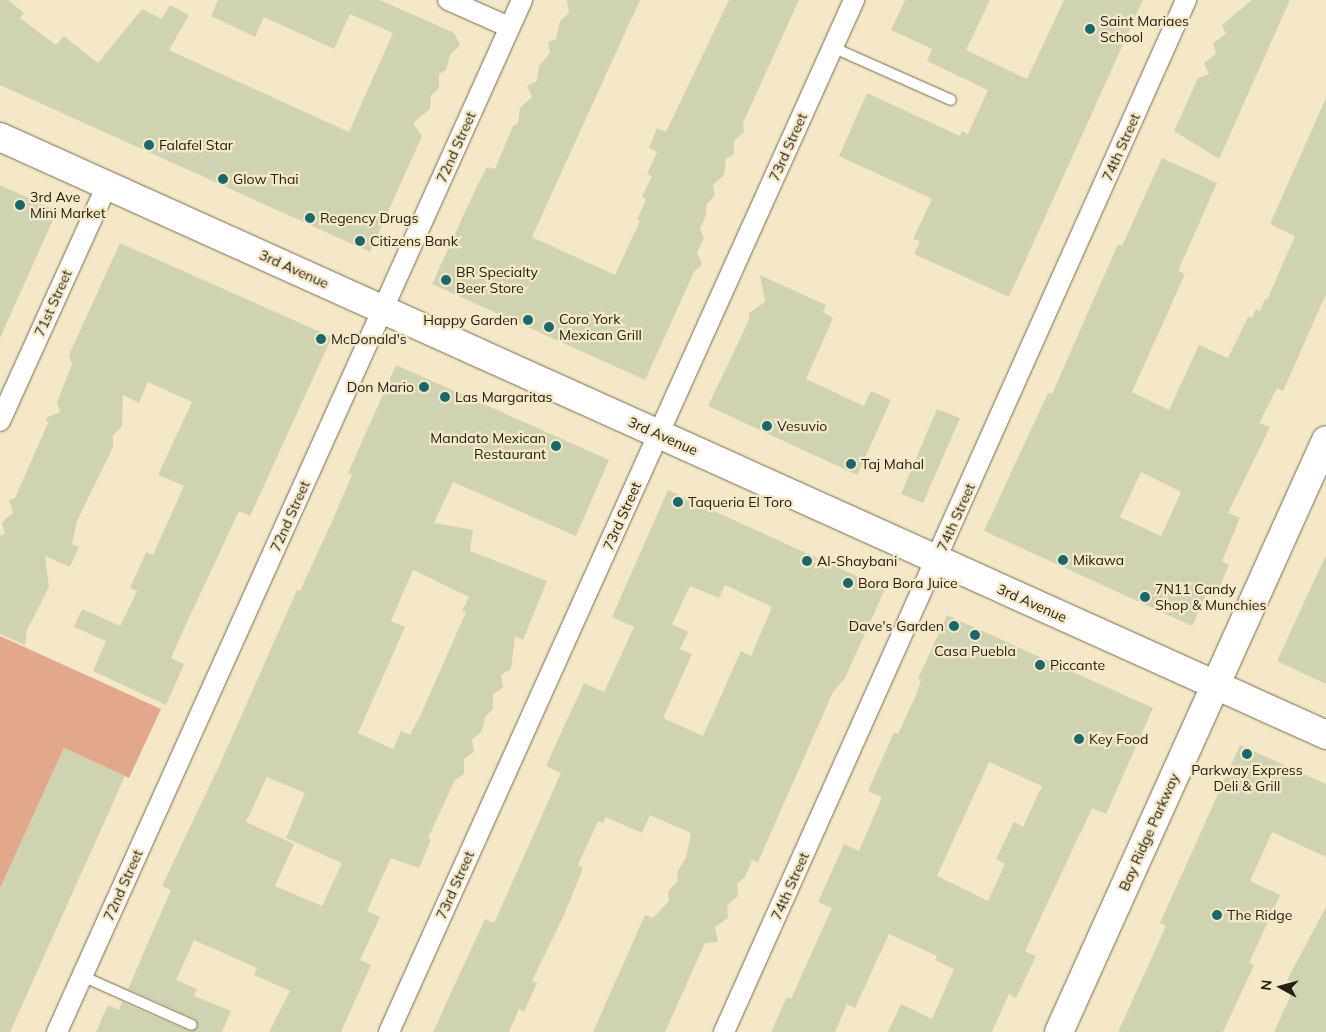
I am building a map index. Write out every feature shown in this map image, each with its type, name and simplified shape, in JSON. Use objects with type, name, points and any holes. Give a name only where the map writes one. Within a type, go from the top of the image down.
[{"type":"street","points":[[448,0],[509,28]]},
{"type":"street","name":"72nd Street","points":[[57,1032],[522,0]]},
{"type":"street","name":"73rd Street","points":[[389,1032],[854,0]]},
{"type":"street","name":"74th Street","points":[[724,1032],[937,560],[1186,0]]},
{"type":"street","name":"3rd Avenue","points":[[0,137],[1326,734]]},
{"type":"street","name":"71st Street","points":[[0,421],[107,185]]},
{"type":"street","name":"Bay Ridge Parkway","points":[[1059,1032],[1326,440]]},
{"type":"lane","points":[[832,47],[951,100]]},
{"type":"lane","points":[[82,976],[192,1024]]},
{"type":"shaded area","points":[[0,636],[161,709],[129,778],[64,748],[0,889]]},
{"type":"building","points":[[0,0],[8,0],[24,13],[20,18],[56,45],[64,36],[98,63],[142,9],[162,19],[170,5],[189,15],[169,50],[349,132],[393,33],[350,14],[334,49],[264,17],[255,37],[211,16],[218,0],[380,0],[454,33],[460,45],[450,55],[446,70],[439,74],[439,88],[431,96],[430,109],[413,123],[422,136],[370,252],[0,85]]},
{"type":"building","points":[[567,0],[640,0],[532,237],[615,275],[640,221],[637,220],[646,199],[642,197],[652,176],[647,174],[657,152],[649,148],[657,128],[666,132],[729,0],[799,0],[743,123],[744,132],[734,141],[734,154],[726,159],[724,175],[713,185],[715,195],[706,205],[706,215],[700,229],[704,238],[697,253],[702,264],[694,272],[645,380],[432,284],[487,167],[495,169],[513,126],[518,123],[520,108],[532,97],[527,86],[537,81],[539,66],[550,53],[548,42],[556,39],[560,21],[569,13]]},
{"type":"building","points":[[905,0],[990,0],[966,50],[1027,79],[1064,0],[1143,0],[1009,297],[914,254],[920,241],[913,239],[932,199],[839,156],[867,93],[960,136],[962,131],[968,134],[988,90],[927,61],[932,49],[891,30]]},
{"type":"building","points":[[1252,0],[1290,0],[1219,159],[1174,131],[1198,78],[1209,74],[1204,63],[1216,54],[1213,43],[1226,34],[1222,25]]},
{"type":"building","points":[[1326,98],[1326,294],[1283,391],[1277,388],[1259,423],[1270,427],[1228,513],[1240,518],[1222,561],[1229,565],[1215,597],[1207,593],[1192,626],[984,531],[1048,393],[1052,394],[1118,244],[1122,246],[1162,158],[1217,183],[1178,271],[1185,274],[1132,392],[1169,410],[1199,345],[1228,358],[1248,317],[1252,318],[1256,309],[1260,311],[1265,299],[1267,300],[1295,236],[1270,224]],"holes":[[[1141,472],[1181,492],[1161,536],[1120,517]]]},
{"type":"building","points":[[0,185],[57,211],[0,338]]},
{"type":"building","points":[[120,243],[332,337],[250,516],[239,511],[182,633],[171,658],[184,664],[166,705],[93,671],[106,641],[74,627],[82,609],[120,626],[137,591],[130,588],[146,552],[153,555],[184,486],[158,475],[192,402],[148,382],[139,403],[123,395],[122,426],[113,436],[113,447],[77,521],[72,544],[79,547],[70,567],[45,556],[49,587],[27,630],[25,645],[0,634],[0,536],[5,533],[2,524],[13,513],[9,500],[15,498],[48,423],[46,418],[60,412],[57,402],[72,364],[69,355]]},
{"type":"building","points":[[760,275],[826,305],[823,312],[833,318],[806,379],[864,406],[871,391],[891,400],[857,475],[708,406],[749,320],[749,313],[765,302]]},
{"type":"building","points":[[396,365],[609,460],[576,536],[453,482],[434,523],[473,530],[470,551],[547,581],[523,640],[515,636],[511,669],[501,675],[503,688],[493,694],[493,709],[485,717],[482,731],[472,740],[474,752],[464,759],[464,774],[455,780],[428,838],[431,840],[419,868],[391,858],[367,911],[380,917],[360,960],[371,965],[341,1032],[269,1032],[290,991],[254,975],[257,968],[194,940],[176,980],[197,989],[194,996],[231,1011],[222,1032],[96,1032],[108,1005],[119,1010],[122,1002],[189,1031],[198,1027],[195,1019],[128,989],[171,890],[162,886],[219,766],[297,590],[300,591],[333,519],[352,475],[348,473]],"holes":[[[413,570],[469,597],[462,611],[466,612],[421,714],[410,735],[401,731],[393,749],[358,733],[405,627],[391,621]],[[267,777],[305,793],[286,838],[342,863],[322,906],[275,886],[294,844],[246,822]]]},
{"type":"building","points":[[937,409],[960,418],[923,503],[901,494]]},
{"type":"building","points":[[668,490],[885,589],[845,678],[833,692],[758,862],[752,860],[745,877],[737,884],[738,896],[727,906],[728,918],[715,927],[718,942],[705,943],[665,1032],[593,1032],[645,915],[653,918],[669,901],[668,891],[678,881],[677,872],[686,858],[691,833],[650,815],[642,833],[606,817],[603,823],[598,821],[578,865],[583,868],[564,915],[532,981],[537,983],[524,1012],[519,1009],[509,1032],[433,1032],[485,919],[494,923],[561,773],[546,766],[584,683],[604,692],[634,627],[612,617]],"holes":[[[725,585],[772,607],[751,656],[741,651],[703,736],[663,718],[692,654],[680,649],[688,632],[672,624],[690,586],[719,598]]]},
{"type":"building","points":[[1326,555],[1326,684],[1277,661]]},
{"type":"building","points":[[947,615],[1153,708],[1106,814],[1092,808],[1025,951],[1036,956],[1016,998],[1009,994],[992,1032],[888,1032],[901,1004],[932,1019],[954,969],[935,960],[937,956],[889,934],[855,1008],[847,1004],[835,1032],[771,1032],[787,997],[791,999],[832,908],[818,902],[844,844],[859,851],[882,797],[868,791],[894,732],[898,734],[916,695],[921,680],[918,679]],"holes":[[[989,762],[1042,786],[1023,827],[1014,822],[996,859],[1005,864],[988,901],[937,876]]]},
{"type":"building","points":[[1240,745],[1326,784],[1326,857],[1272,832],[1250,881],[1280,895],[1249,963],[1254,965],[1223,1032],[1118,1032],[1166,926],[1160,923]]},
{"type":"building","points":[[64,748],[125,776],[10,1032],[0,1032],[0,889]]},
{"type":"building","points":[[1326,907],[1326,1032],[1274,1032],[1296,984],[1287,980]]},
{"type":"place","name":"Saint Mariaes School","points":[[1090,29]]},
{"type":"place","name":"Falafel Star","points":[[149,145]]},
{"type":"place","name":"Glow Thai","points":[[223,179]]},
{"type":"place","name":"3rd Ave Mini Market","points":[[20,205]]},
{"type":"place","name":"Regency Drugs","points":[[310,218]]},
{"type":"place","name":"Citizens Bank","points":[[360,241]]},
{"type":"place","name":"BR Specialty Beer Store","points":[[446,280]]},
{"type":"place","name":"Happy Garden","points":[[528,320]]},
{"type":"place","name":"Coro York Mexican Grill","points":[[549,327]]},
{"type":"place","name":"McDonald's","points":[[321,339]]},
{"type":"place","name":"Don Mario","points":[[424,387]]},
{"type":"place","name":"Las Margaritas","points":[[445,397]]},
{"type":"place","name":"Vesuvio","points":[[767,426]]},
{"type":"place","name":"Mandato Mexican Restaurant","points":[[556,446]]},
{"type":"place","name":"Taj Mahal","points":[[851,464]]},
{"type":"place","name":"Taqueria El Toro","points":[[678,502]]},
{"type":"place","name":"Mikawa","points":[[1063,560]]},
{"type":"place","name":"Al-Shaybani","points":[[807,561]]},
{"type":"place","name":"Bora Bora Juice","points":[[848,583]]},
{"type":"place","name":"7N11 Candy Shop & Munchies","points":[[1145,597]]},
{"type":"place","name":"Dave's Garden","points":[[954,626]]},
{"type":"place","name":"Casa Puebla","points":[[975,635]]},
{"type":"place","name":"Piccante","points":[[1040,665]]},
{"type":"place","name":"Key Food","points":[[1079,739]]},
{"type":"place","name":"Parkway Express Deli & Grill","points":[[1247,754]]},
{"type":"place","name":"The Ridge","points":[[1217,915]]}]
